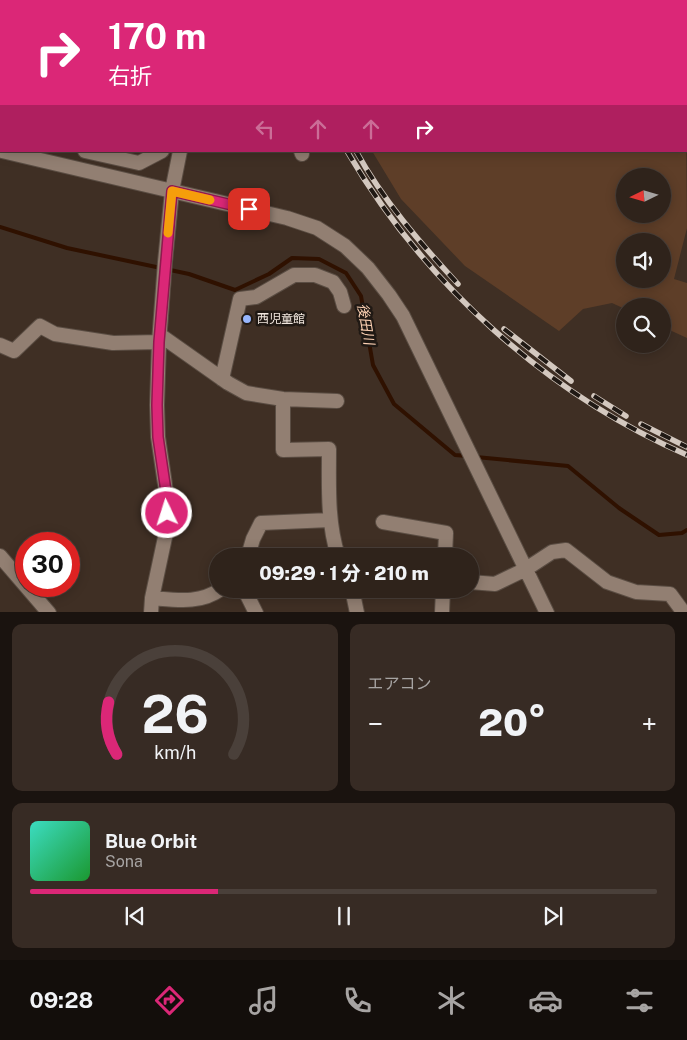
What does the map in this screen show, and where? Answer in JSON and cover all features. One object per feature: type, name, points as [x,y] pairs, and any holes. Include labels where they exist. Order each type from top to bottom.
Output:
[{"type":"street","points":[[5,152],[287,218],[317,228],[345,246],[368,268],[403,316],[547,612]]},
{"type":"street","points":[[90,152],[139,163],[160,152]]},
{"type":"street","points":[[151,612],[152,598],[167,528],[167,498],[158,429],[157,405],[160,338],[172,191],[180,152]]},
{"type":"street","points":[[222,379],[240,299],[256,296],[294,275],[315,275],[333,282],[340,292],[344,306]]},
{"type":"street","points":[[0,345],[14,351],[40,326],[55,334],[113,343],[160,338],[246,394],[283,399],[337,401]]},
{"type":"street","points":[[283,399],[283,450],[330,449],[330,520],[336,548]]},
{"type":"street","points":[[250,548],[261,523],[330,520]]},
{"type":"street","points":[[382,522],[446,533],[445,548]]},
{"type":"street","points":[[479,583],[495,584],[526,569],[552,552],[566,550],[607,582],[636,592],[670,594],[681,609]]},
{"type":"street","points":[[0,556],[49,612]]},
{"type":"street","points":[[152,598],[187,607],[209,597]]},
{"type":"street","points":[[249,598],[256,612]]},
{"type":"street","points":[[354,598],[357,612]]},
{"type":"street","points":[[442,612],[443,598]]},
{"type":"shaded area","points":[[373,152],[686,152],[687,228],[674,279],[687,283],[687,338],[671,331],[671,298],[616,298],[616,305],[612,303],[583,309],[559,331],[465,266],[401,199]]},
{"type":"waterway","name":"後田川","points":[[0,227],[67,248],[189,274],[235,290],[269,274],[292,258],[319,259],[346,273],[361,296],[373,365],[394,404],[455,455],[467,456]]},
{"type":"waterway","name":"後田川","points":[[476,457],[568,466],[619,508],[659,535],[682,533],[687,530]]},
{"type":"railway","points":[[348,152],[378,199],[413,246],[493,330],[538,367],[586,400],[635,430],[687,455]]},
{"type":"railway","points":[[357,152],[390,204],[458,284]]},
{"type":"railway","points":[[504,329],[571,381]]},
{"type":"railway","points":[[594,396],[626,416]]},
{"type":"railway","points":[[641,424],[687,447]]},
{"type":"slow traffic","points":[[168,233],[172,191],[210,200]]},
{"type":"place","name":"西児童館","points":[[247,319]]},
{"type":"route","points":[[167,513],[167,498],[158,437],[157,405],[159,342],[172,191],[249,209]]}]
